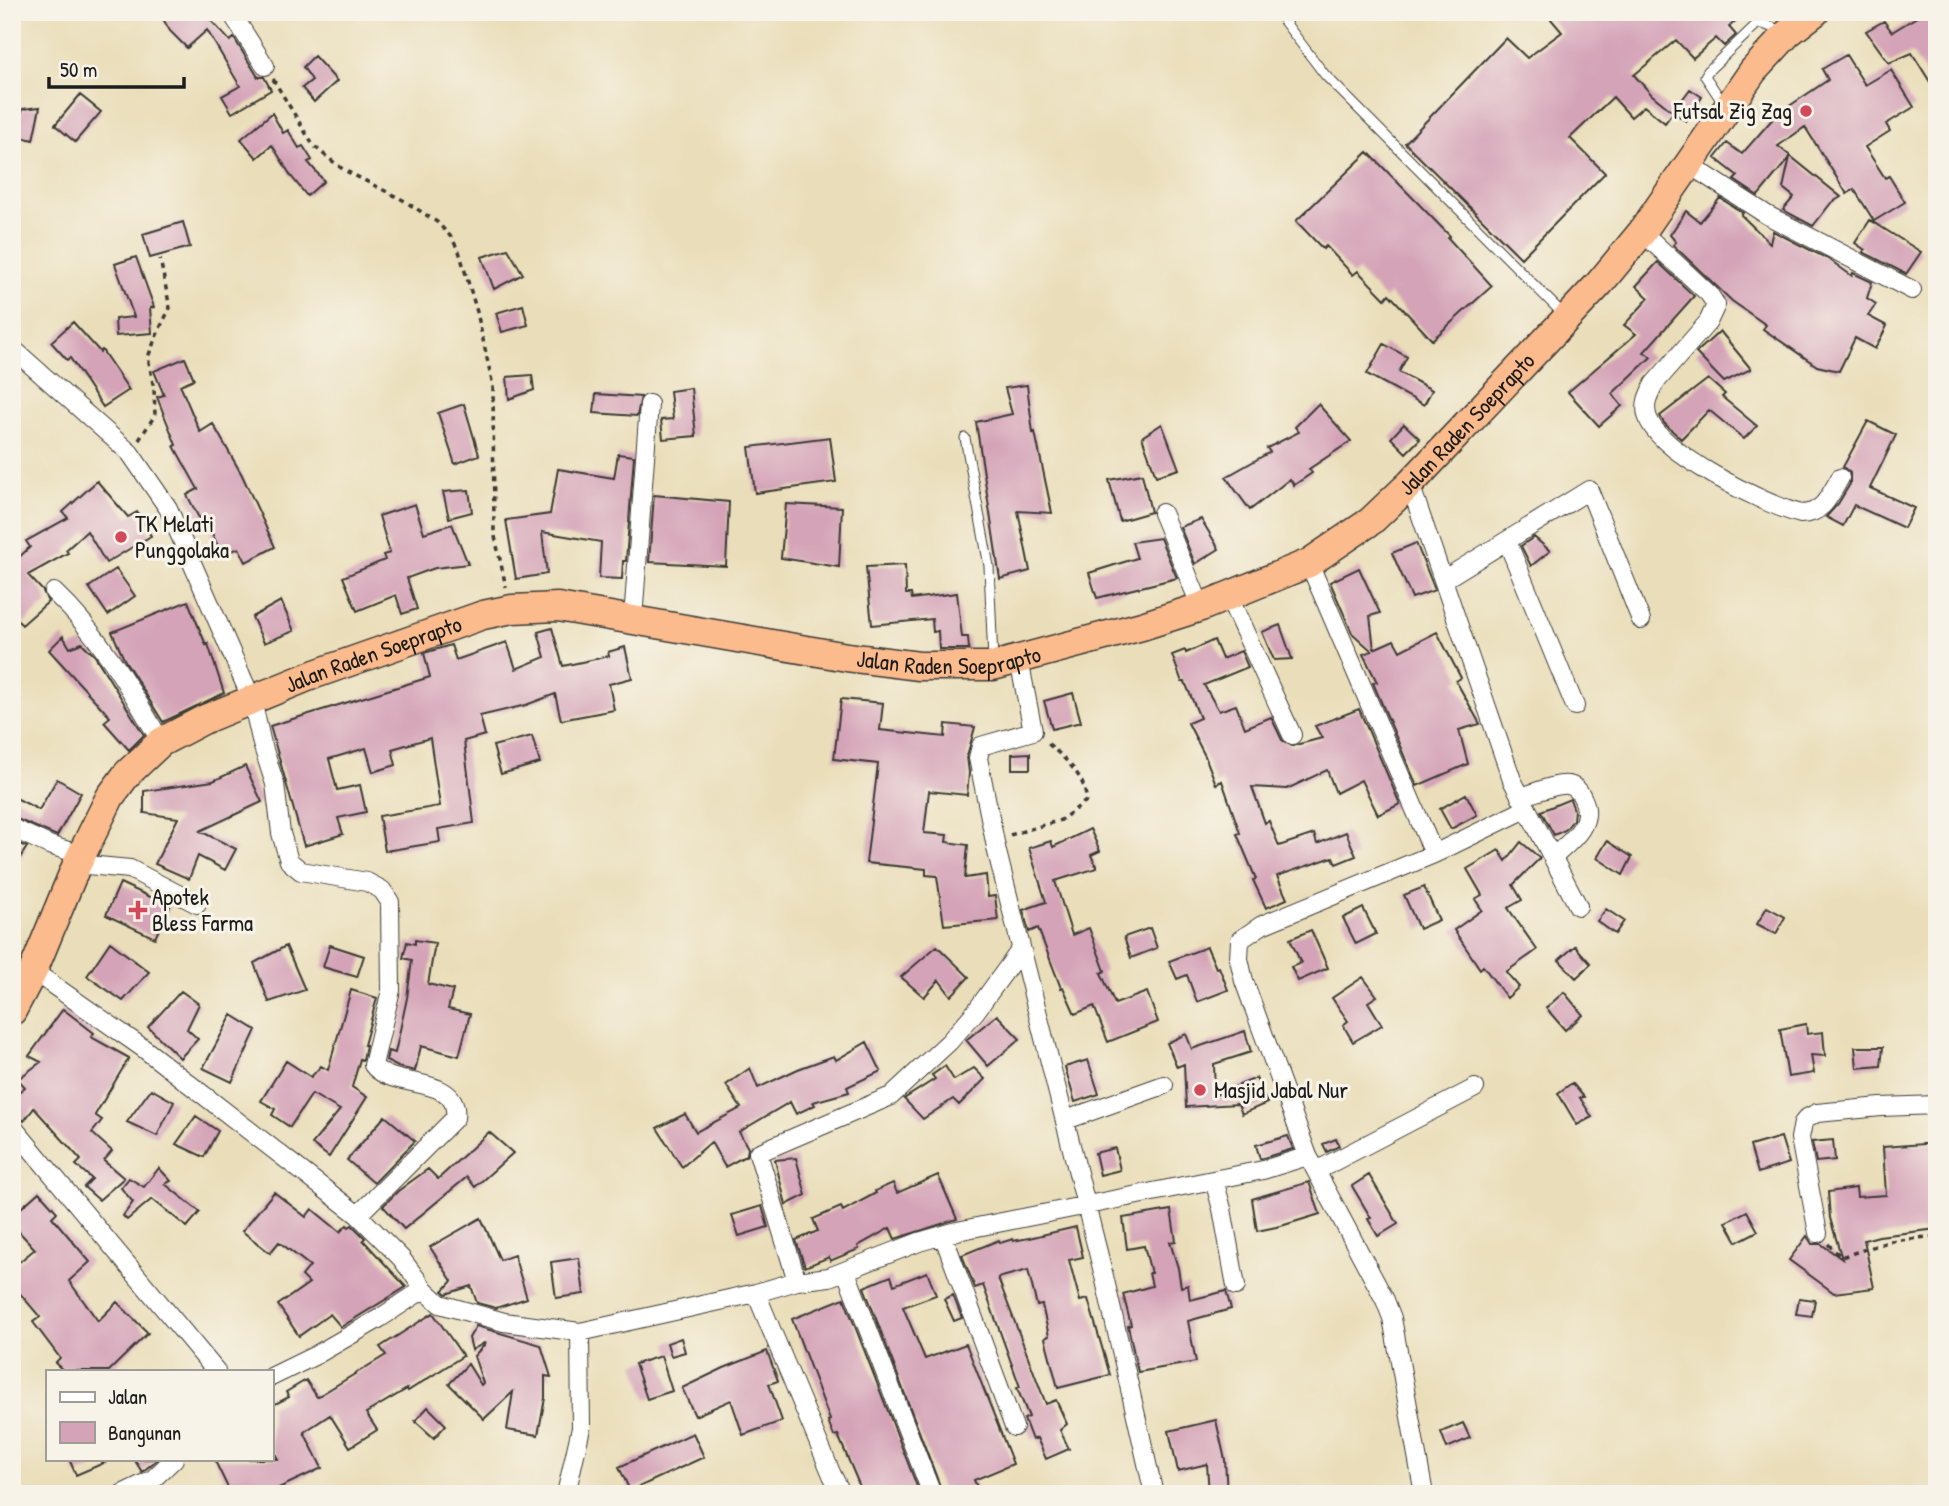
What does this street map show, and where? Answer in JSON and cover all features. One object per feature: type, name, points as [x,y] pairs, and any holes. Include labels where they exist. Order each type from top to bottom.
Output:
[{"type":"highway","name":"Jalan Raden Soeprapto","points":[[12,1011],[33,971],[80,859],[110,797],[127,774],[161,743],[205,719],[385,649],[484,615],[512,609],[558,607],[847,657],[919,666],[1006,663],[1201,607],[1309,563],[1371,521],[1410,484],[1599,284],[1642,232],[1753,71],[1788,33],[1815,12]]},
{"type":"street","points":[[231,12],[265,66]]},
{"type":"street","points":[[1690,165],[1767,215],[1912,290]]},
{"type":"street","points":[[1642,232],[1709,294],[1716,305],[1708,322],[1654,384],[1648,395],[1648,419],[1660,435],[1672,448],[1706,472],[1801,514],[1823,506],[1840,478]]},
{"type":"street","points":[[12,348],[131,453],[168,508],[252,700],[275,784],[281,833],[289,861],[301,871],[367,882],[382,890],[390,902],[391,990],[373,1065],[379,1073],[391,1078],[443,1090],[456,1109],[455,1118],[358,1215]]},
{"type":"street","points":[[633,619],[649,404]]},
{"type":"street","points":[[1410,484],[1511,780],[1578,906]]},
{"type":"street","points":[[1443,580],[1589,490],[1641,620]]},
{"type":"street","points":[[1162,513],[1201,607]]},
{"type":"street","points":[[1507,541],[1575,706]]},
{"type":"street","points":[[1309,563],[1434,854]]},
{"type":"street","points":[[54,592],[71,608],[111,659],[161,743]]},
{"type":"street","points":[[1228,595],[1292,735]]},
{"type":"street","points":[[1006,663],[1032,731],[981,746],[978,752],[995,840],[1104,1276],[1154,1494]]},
{"type":"street","points":[[1424,1494],[1392,1318],[1312,1164],[1244,981],[1239,959],[1240,940],[1280,917],[1359,887],[1434,854],[1523,803],[1563,785],[1572,785],[1583,799],[1587,812],[1585,822],[1553,857]]},
{"type":"street","points":[[12,828],[80,859],[130,869],[197,904]]},
{"type":"street","points":[[797,1281],[758,1153],[891,1096],[931,1060],[976,1011],[1021,949]]},
{"type":"street","points":[[33,971],[143,1048],[358,1215],[401,1258],[424,1289],[440,1304],[493,1319],[580,1332],[846,1272],[943,1235],[1264,1170],[1312,1164],[1475,1088]]},
{"type":"street","points":[[1066,1120],[1164,1085]]},
{"type":"street","points":[[1818,1233],[1800,1138],[1803,1122],[1817,1113],[1937,1105]]},
{"type":"street","points":[[12,1126],[215,1370]]},
{"type":"street","points":[[1214,1180],[1236,1286]]},
{"type":"street","points":[[943,1235],[1014,1427]]},
{"type":"street","points":[[846,1272],[932,1494]]},
{"type":"street","points":[[273,1376],[327,1349],[424,1289]]},
{"type":"street","points":[[756,1293],[842,1494]]},
{"type":"street","points":[[566,1494],[581,1428],[583,1404],[580,1332]]},
{"type":"street","points":[[122,1494],[153,1479],[173,1460]]},
{"type":"lane","points":[[1277,12],[1325,75],[1567,318]]},
{"type":"lane","points":[[965,438],[1006,663]]},
{"type":"path","points":[[265,66],[313,145],[344,170],[403,200],[437,222],[459,251],[477,312],[493,386],[495,548],[512,609]]},
{"type":"path","points":[[131,453],[155,415],[154,389],[148,357],[170,308],[160,259]]},
{"type":"path","points":[[995,840],[1061,820],[1086,801],[1082,781],[1058,751]]},
{"type":"path","points":[[1818,1233],[1840,1257],[1891,1241],[1937,1236]]},
{"type":"building","points":[[159,12],[203,12],[230,41],[234,38],[258,77],[264,77],[271,90],[232,113],[222,96],[240,86],[207,30],[187,48],[170,31]]},
{"type":"building","points":[[1545,12],[1745,12],[1729,27],[1736,35],[1724,46],[1716,38],[1693,58],[1676,40],[1634,75],[1652,95],[1673,112],[1665,123],[1644,106],[1631,117],[1613,97],[1570,138],[1605,173],[1521,258],[1405,143],[1506,38],[1527,58],[1562,32]]},
{"type":"building","points":[[1925,12],[1937,12],[1937,93],[1912,53],[1889,63],[1866,31],[1884,21],[1892,32]]},
{"type":"building","points":[[1846,55],[1865,85],[1891,70],[1914,107],[1886,124],[1890,131],[1865,147],[1885,178],[1889,176],[1905,202],[1874,221],[1854,189],[1847,194],[1805,127],[1778,146],[1841,197],[1831,203],[1813,226],[1783,210],[1794,197],[1783,188],[1790,157],[1758,196],[1734,180],[1738,176],[1715,158],[1727,143],[1742,154],[1776,115],[1828,80],[1822,69]]},
{"type":"building","points":[[314,56],[337,81],[314,102],[302,88],[312,80],[303,67]]},
{"type":"building","points":[[1690,89],[1702,97],[1686,121],[1673,112]]},
{"type":"building","points":[[80,95],[101,112],[75,142],[55,125]]},
{"type":"building","points":[[40,107],[33,140],[13,135],[23,109]]},
{"type":"building","points":[[272,113],[283,133],[288,130],[299,148],[303,146],[312,160],[308,162],[324,181],[307,196],[272,145],[257,158],[241,139]]},
{"type":"building","points":[[1368,152],[1450,236],[1448,238],[1492,286],[1432,340],[1389,294],[1385,299],[1358,271],[1353,275],[1326,246],[1323,249],[1296,221]]},
{"type":"building","points":[[1720,198],[1743,213],[1741,215],[1770,243],[1773,231],[1830,260],[1852,276],[1853,273],[1872,282],[1867,298],[1876,304],[1868,316],[1887,326],[1875,349],[1855,338],[1839,371],[1817,366],[1763,329],[1766,325],[1732,301],[1673,245],[1676,242],[1670,235],[1686,211],[1700,222]]},
{"type":"building","points":[[1870,220],[1921,252],[1906,274],[1863,252],[1865,250],[1855,243]]},
{"type":"building","points":[[183,222],[190,247],[150,258],[143,234]]},
{"type":"building","points":[[508,249],[523,274],[494,289],[482,257]]},
{"type":"building","points":[[136,257],[154,307],[150,308],[152,333],[116,336],[115,319],[134,317],[115,264]]},
{"type":"building","points":[[1658,262],[1694,296],[1644,352],[1651,357],[1612,394],[1622,406],[1599,426],[1568,392],[1636,334],[1624,325],[1649,298],[1636,286]]},
{"type":"building","points":[[523,305],[528,325],[502,332],[496,313]]},
{"type":"building","points":[[73,322],[100,352],[102,350],[129,390],[103,407],[70,358],[67,360],[51,342]]},
{"type":"building","points":[[1720,331],[1751,369],[1724,382],[1696,353]]},
{"type":"building","points":[[1384,344],[1407,357],[1399,372],[1432,390],[1424,405],[1367,374]]},
{"type":"building","points":[[185,358],[194,379],[180,385],[200,432],[213,424],[242,475],[275,547],[246,562],[239,548],[222,555],[204,516],[199,518],[187,495],[198,489],[174,446],[176,445],[157,397],[164,395],[154,371]]},
{"type":"building","points":[[532,375],[534,390],[509,399],[507,377]]},
{"type":"building","points":[[1708,379],[1725,394],[1722,397],[1757,426],[1744,439],[1709,410],[1681,439],[1664,423],[1660,416]]},
{"type":"building","points":[[1027,385],[1033,433],[1035,432],[1052,513],[1018,511],[1030,571],[1000,579],[976,422],[1012,414],[1005,388]]},
{"type":"building","points":[[691,388],[696,436],[663,439],[661,420],[673,419],[670,391]]},
{"type":"building","points":[[596,394],[641,397],[637,416],[594,413]]},
{"type":"building","points":[[464,404],[479,455],[455,464],[438,413]]},
{"type":"building","points":[[1318,404],[1351,441],[1309,469],[1312,473],[1294,485],[1290,479],[1250,510],[1226,477],[1270,452],[1267,448],[1299,432],[1295,427]]},
{"type":"building","points":[[1868,421],[1896,435],[1870,488],[1914,508],[1904,528],[1854,505],[1843,526],[1826,517],[1850,484],[1850,473],[1843,467]]},
{"type":"building","points":[[1162,424],[1179,469],[1156,476],[1142,437]]},
{"type":"building","points":[[1404,424],[1420,439],[1406,453],[1391,438]]},
{"type":"building","points":[[830,437],[836,482],[755,493],[749,447]]},
{"type":"building","points":[[618,454],[634,456],[626,561],[623,561],[622,579],[599,578],[601,542],[542,532],[547,574],[516,579],[506,520],[550,514],[558,469],[614,478]]},
{"type":"building","points":[[1142,474],[1151,512],[1120,521],[1109,480]]},
{"type":"building","points":[[97,481],[128,517],[137,512],[151,536],[106,563],[87,531],[66,550],[68,553],[28,575],[43,591],[48,602],[22,625],[12,615],[12,559],[15,561],[30,547],[26,541],[68,518],[63,512]]},
{"type":"building","points":[[469,490],[472,512],[449,518],[443,492]]},
{"type":"building","points":[[654,495],[729,502],[726,566],[649,562]]},
{"type":"building","points":[[415,504],[424,533],[452,524],[468,564],[435,568],[407,578],[417,609],[402,614],[396,595],[357,611],[343,577],[385,560],[383,555],[390,553],[379,516]]},
{"type":"building","points":[[786,504],[842,507],[839,567],[781,558]]},
{"type":"building","points":[[1201,519],[1219,549],[1195,564],[1180,527]]},
{"type":"building","points":[[1534,537],[1550,551],[1531,566],[1521,546]]},
{"type":"building","points":[[1160,538],[1177,578],[1097,598],[1089,573],[1137,558],[1132,542]]},
{"type":"building","points":[[1416,543],[1435,590],[1412,598],[1392,553]]},
{"type":"building","points":[[905,565],[906,594],[911,594],[912,599],[957,593],[962,637],[968,637],[969,649],[939,649],[938,631],[933,632],[932,619],[872,625],[866,567]]},
{"type":"building","points":[[1359,568],[1380,613],[1370,616],[1374,649],[1394,640],[1400,651],[1437,632],[1461,678],[1456,681],[1480,724],[1459,730],[1468,764],[1417,786],[1373,683],[1377,682],[1363,654],[1372,651],[1352,633],[1330,582]]},
{"type":"building","points":[[116,569],[135,596],[108,615],[89,587]]},
{"type":"building","points":[[188,601],[206,645],[208,644],[224,693],[163,722],[124,659],[112,632]]},
{"type":"building","points":[[281,601],[294,631],[264,643],[252,617]]},
{"type":"building","points":[[1280,625],[1292,659],[1274,660],[1262,632]]},
{"type":"building","points":[[552,628],[563,666],[609,656],[608,652],[625,647],[632,678],[609,684],[614,710],[561,720],[555,694],[526,705],[480,716],[485,735],[464,741],[474,823],[438,829],[440,842],[385,851],[379,816],[440,806],[430,738],[392,749],[396,765],[373,772],[366,748],[329,759],[337,790],[360,785],[366,812],[338,818],[343,834],[304,846],[270,726],[430,677],[424,653],[451,645],[456,660],[507,642],[516,669],[545,657],[538,632]]},
{"type":"building","points":[[63,636],[70,648],[82,643],[95,656],[144,735],[129,750],[104,722],[110,717],[49,650]]},
{"type":"building","points":[[1214,640],[1222,659],[1241,651],[1248,667],[1204,685],[1219,711],[1236,705],[1245,728],[1271,717],[1282,740],[1292,746],[1322,738],[1315,726],[1359,709],[1400,804],[1378,815],[1361,780],[1336,793],[1327,770],[1287,789],[1252,787],[1265,823],[1269,821],[1279,846],[1314,834],[1317,844],[1346,832],[1356,856],[1336,864],[1333,857],[1277,876],[1287,899],[1266,908],[1237,834],[1240,833],[1222,781],[1216,784],[1188,723],[1200,718],[1172,655],[1185,650],[1186,653]]},
{"type":"building","points":[[1073,693],[1081,722],[1052,729],[1044,701]]},
{"type":"building","points":[[841,699],[883,703],[880,730],[945,737],[946,724],[975,727],[967,756],[967,795],[929,791],[924,833],[947,835],[946,842],[968,845],[965,878],[986,875],[988,897],[995,896],[998,920],[944,925],[937,876],[926,875],[926,869],[866,863],[878,764],[834,759]]},
{"type":"building","points":[[532,736],[540,763],[501,774],[493,746]]},
{"type":"building","points":[[1030,753],[1030,769],[1012,769],[1012,754]]},
{"type":"building","points":[[245,766],[262,802],[200,831],[236,849],[225,870],[198,856],[189,879],[155,864],[178,818],[144,813],[144,791],[213,781]]},
{"type":"building","points":[[57,779],[81,793],[57,836],[12,817],[12,796],[39,810]]},
{"type":"building","points":[[1466,794],[1477,815],[1451,829],[1440,809]]},
{"type":"building","points":[[1570,799],[1574,810],[1573,820],[1565,830],[1554,835],[1541,811]]},
{"type":"building","points":[[1090,829],[1100,851],[1091,855],[1097,868],[1055,881],[1072,935],[1089,928],[1105,971],[1101,973],[1115,1004],[1147,992],[1158,1022],[1108,1042],[1094,1006],[1075,1014],[1063,987],[1061,988],[1038,928],[1029,932],[1023,910],[1046,902],[1029,848],[1051,841],[1053,847]]},
{"type":"building","points":[[12,841],[27,847],[12,870]]},
{"type":"building","points":[[1607,841],[1632,857],[1623,875],[1597,858]]},
{"type":"building","points":[[1521,842],[1540,858],[1513,885],[1522,900],[1508,908],[1537,950],[1506,972],[1519,987],[1507,998],[1483,966],[1480,969],[1454,930],[1482,910],[1475,899],[1482,895],[1467,869],[1499,850],[1506,861]]},
{"type":"building","name":"Apotek Bless Farma","points":[[120,883],[170,906],[155,938],[106,915]]},
{"type":"building","points":[[1424,887],[1439,920],[1419,929],[1404,895]]},
{"type":"building","points":[[1767,907],[1785,917],[1776,934],[1757,924]]},
{"type":"building","points":[[1363,908],[1376,934],[1356,944],[1343,918]]},
{"type":"building","points":[[1606,909],[1624,921],[1615,934],[1597,921]]},
{"type":"building","points":[[1150,928],[1157,948],[1131,958],[1124,937]]},
{"type":"building","points":[[1311,930],[1328,968],[1298,981],[1291,967],[1301,963],[1290,939]]},
{"type":"building","points":[[415,940],[435,943],[428,984],[453,990],[448,1009],[470,1014],[459,1056],[421,1046],[415,1071],[386,1061],[388,1051],[395,1053],[407,998],[412,960],[403,958],[407,942],[415,944]]},
{"type":"building","points":[[110,942],[149,972],[123,1001],[87,976]]},
{"type":"building","points":[[330,945],[364,956],[357,977],[323,967]]},
{"type":"building","points":[[286,946],[305,990],[269,1002],[254,963]]},
{"type":"building","points":[[937,946],[969,977],[951,996],[939,980],[924,997],[901,977]]},
{"type":"building","points":[[1575,946],[1591,964],[1576,978],[1559,960]]},
{"type":"building","points":[[1207,947],[1228,990],[1197,1002],[1187,975],[1177,979],[1169,961]]},
{"type":"building","points":[[1363,977],[1377,996],[1368,1002],[1382,1025],[1353,1042],[1343,1025],[1348,1021],[1332,998]]},
{"type":"building","points":[[351,990],[377,998],[364,1045],[363,1060],[360,1059],[352,1087],[367,1097],[329,1157],[312,1144],[340,1110],[312,1094],[290,1127],[272,1115],[275,1109],[261,1101],[286,1061],[311,1077],[321,1066],[328,1070]]},
{"type":"building","points":[[181,991],[199,1004],[187,1029],[198,1039],[180,1058],[148,1027]]},
{"type":"building","points":[[1564,992],[1583,1015],[1565,1030],[1546,1008]]},
{"type":"building","points":[[63,1009],[94,1033],[91,1037],[129,1058],[95,1115],[102,1120],[92,1133],[112,1151],[104,1161],[124,1178],[99,1200],[84,1187],[92,1179],[76,1165],[81,1160],[34,1108],[24,1121],[12,1109],[12,1097],[25,1087],[18,1079],[41,1062],[29,1056]]},
{"type":"building","points":[[232,1015],[256,1030],[232,1082],[203,1068]]},
{"type":"building","points":[[997,1015],[1020,1039],[988,1066],[966,1040]]},
{"type":"building","points":[[1806,1024],[1807,1034],[1823,1032],[1825,1056],[1811,1055],[1814,1073],[1788,1077],[1780,1029]]},
{"type":"building","points":[[1245,1031],[1251,1052],[1214,1064],[1215,1095],[1256,1078],[1267,1103],[1242,1114],[1238,1104],[1186,1107],[1184,1064],[1177,1067],[1167,1043],[1186,1034],[1192,1049]]},
{"type":"building","points":[[867,1042],[881,1071],[847,1087],[849,1092],[813,1102],[815,1105],[796,1114],[790,1102],[739,1132],[748,1148],[747,1155],[725,1167],[711,1142],[682,1167],[657,1128],[685,1114],[696,1132],[741,1108],[726,1085],[750,1068],[758,1088],[834,1056],[836,1060]]},
{"type":"building","points":[[1855,1047],[1883,1047],[1881,1066],[1857,1068]]},
{"type":"building","points":[[1088,1060],[1099,1094],[1075,1102],[1065,1067]]},
{"type":"building","points":[[945,1066],[954,1080],[974,1068],[985,1079],[959,1105],[953,1099],[923,1119],[904,1099],[935,1079],[932,1075]]},
{"type":"building","points":[[1572,1083],[1584,1097],[1580,1098],[1592,1117],[1577,1125],[1558,1093]]},
{"type":"building","points":[[151,1089],[174,1102],[157,1136],[127,1122]]},
{"type":"building","points":[[196,1116],[218,1131],[204,1157],[176,1144]]},
{"type":"building","points":[[385,1116],[415,1141],[374,1183],[347,1160]]},
{"type":"building","points":[[489,1132],[513,1153],[475,1187],[467,1177],[404,1229],[383,1206],[428,1169],[438,1179]]},
{"type":"building","points":[[1288,1136],[1293,1149],[1260,1159],[1256,1145]]},
{"type":"building","points":[[1781,1137],[1789,1163],[1758,1173],[1750,1146]]},
{"type":"building","points":[[1336,1139],[1339,1146],[1327,1152],[1323,1144]]},
{"type":"building","points":[[1833,1140],[1835,1160],[1816,1162],[1812,1142]]},
{"type":"building","points":[[1937,1143],[1937,1229],[1864,1240],[1874,1288],[1834,1293],[1789,1260],[1807,1236],[1812,1244],[1821,1244],[1842,1259],[1830,1218],[1828,1192],[1856,1188],[1857,1197],[1886,1195],[1883,1147]]},
{"type":"building","points":[[1115,1148],[1120,1170],[1100,1175],[1095,1153]]},
{"type":"building","points":[[796,1158],[806,1195],[786,1205],[775,1160]]},
{"type":"building","points":[[159,1168],[171,1181],[165,1184],[200,1212],[187,1227],[152,1199],[127,1220],[123,1216],[133,1202],[121,1188],[129,1178],[144,1187]]},
{"type":"building","points":[[938,1175],[957,1219],[895,1239],[890,1228],[858,1246],[859,1249],[830,1261],[829,1257],[805,1267],[796,1240],[818,1231],[813,1219],[841,1207],[843,1211],[893,1183],[897,1193]]},
{"type":"building","points":[[1369,1175],[1398,1224],[1378,1236],[1352,1186]]},
{"type":"building","points":[[1309,1182],[1320,1214],[1257,1231],[1252,1199]]},
{"type":"building","points":[[39,1192],[57,1212],[52,1217],[90,1262],[69,1281],[98,1321],[117,1302],[148,1333],[110,1370],[63,1370],[55,1363],[60,1358],[33,1322],[40,1317],[12,1284],[12,1268],[35,1249],[12,1224],[12,1216]]},
{"type":"building","points":[[274,1192],[306,1217],[312,1209],[340,1232],[347,1225],[352,1225],[406,1287],[341,1327],[330,1314],[299,1336],[278,1305],[309,1283],[302,1276],[310,1266],[279,1242],[270,1253],[242,1231]]},
{"type":"building","points":[[762,1206],[768,1227],[739,1236],[732,1215]]},
{"type":"building","points":[[1171,1210],[1176,1241],[1170,1242],[1181,1287],[1188,1285],[1190,1300],[1226,1291],[1231,1309],[1188,1321],[1196,1362],[1138,1372],[1123,1294],[1152,1286],[1151,1273],[1144,1246],[1127,1249],[1123,1218]]},
{"type":"building","points":[[1747,1211],[1758,1231],[1737,1242],[1726,1222]]},
{"type":"building","points":[[481,1218],[500,1260],[514,1255],[527,1298],[496,1308],[477,1303],[471,1286],[446,1294],[443,1291],[452,1281],[430,1247]]},
{"type":"building","points":[[1076,1227],[1083,1257],[1069,1260],[1080,1301],[1088,1299],[1110,1375],[1058,1388],[1045,1338],[1049,1336],[1042,1305],[1037,1306],[1028,1270],[998,1278],[1046,1404],[1056,1400],[1067,1424],[1060,1430],[1069,1449],[1046,1459],[1037,1438],[1032,1440],[1024,1419],[1029,1417],[1017,1388],[1020,1387],[983,1285],[975,1288],[962,1255],[999,1240],[1000,1243],[1013,1241]]},
{"type":"building","points":[[579,1258],[584,1294],[556,1298],[551,1262]]},
{"type":"building","points":[[927,1272],[936,1295],[903,1307],[925,1359],[966,1344],[1013,1464],[974,1480],[980,1494],[943,1494],[864,1287],[891,1276],[894,1285]]},
{"type":"building","points":[[953,1295],[962,1318],[954,1321],[944,1299]]},
{"type":"building","points":[[844,1298],[920,1494],[863,1494],[838,1435],[834,1436],[828,1421],[830,1420],[792,1319]]},
{"type":"building","points":[[1799,1298],[1815,1300],[1812,1316],[1796,1314]]},
{"type":"building","points":[[433,1313],[463,1356],[408,1391],[407,1389],[366,1413],[377,1430],[350,1447],[330,1415],[304,1432],[322,1468],[266,1494],[231,1494],[214,1460],[278,1459],[273,1450],[273,1405],[289,1397],[286,1392],[306,1380],[317,1397],[386,1355],[380,1347]]},
{"type":"building","points":[[476,1326],[541,1345],[551,1377],[545,1376],[545,1398],[538,1435],[507,1430],[513,1392],[484,1419],[449,1384],[468,1364],[481,1385],[483,1383],[474,1356],[485,1344],[472,1350],[469,1338]]},
{"type":"building","points":[[681,1338],[685,1352],[671,1356],[667,1343]]},
{"type":"building","points":[[767,1351],[778,1381],[769,1384],[782,1421],[743,1435],[731,1400],[695,1416],[682,1388]]},
{"type":"building","points":[[661,1356],[672,1391],[647,1399],[635,1364]]},
{"type":"building","points":[[428,1407],[446,1425],[434,1438],[415,1421]]},
{"type":"building","points":[[1216,1420],[1225,1460],[1227,1494],[1209,1494],[1207,1464],[1178,1471],[1169,1431]]},
{"type":"building","points":[[1463,1423],[1470,1438],[1447,1448],[1441,1432]]},
{"type":"building","points":[[693,1433],[704,1457],[630,1491],[619,1467]]},
{"type":"building","points":[[69,1460],[111,1460],[76,1475]]},
{"type":"building","points":[[135,1460],[157,1460],[142,1472]]},
{"type":"place","name":"Futsal Zig Zag","points":[[1806,111]]},
{"type":"place","name":"TK Melati Punggolaka","points":[[121,537]]},
{"type":"place","name":"Apotek Bless Farma","points":[[138,910]]},
{"type":"place","name":"Masjid Jabal Nur","points":[[1200,1090]]}]
